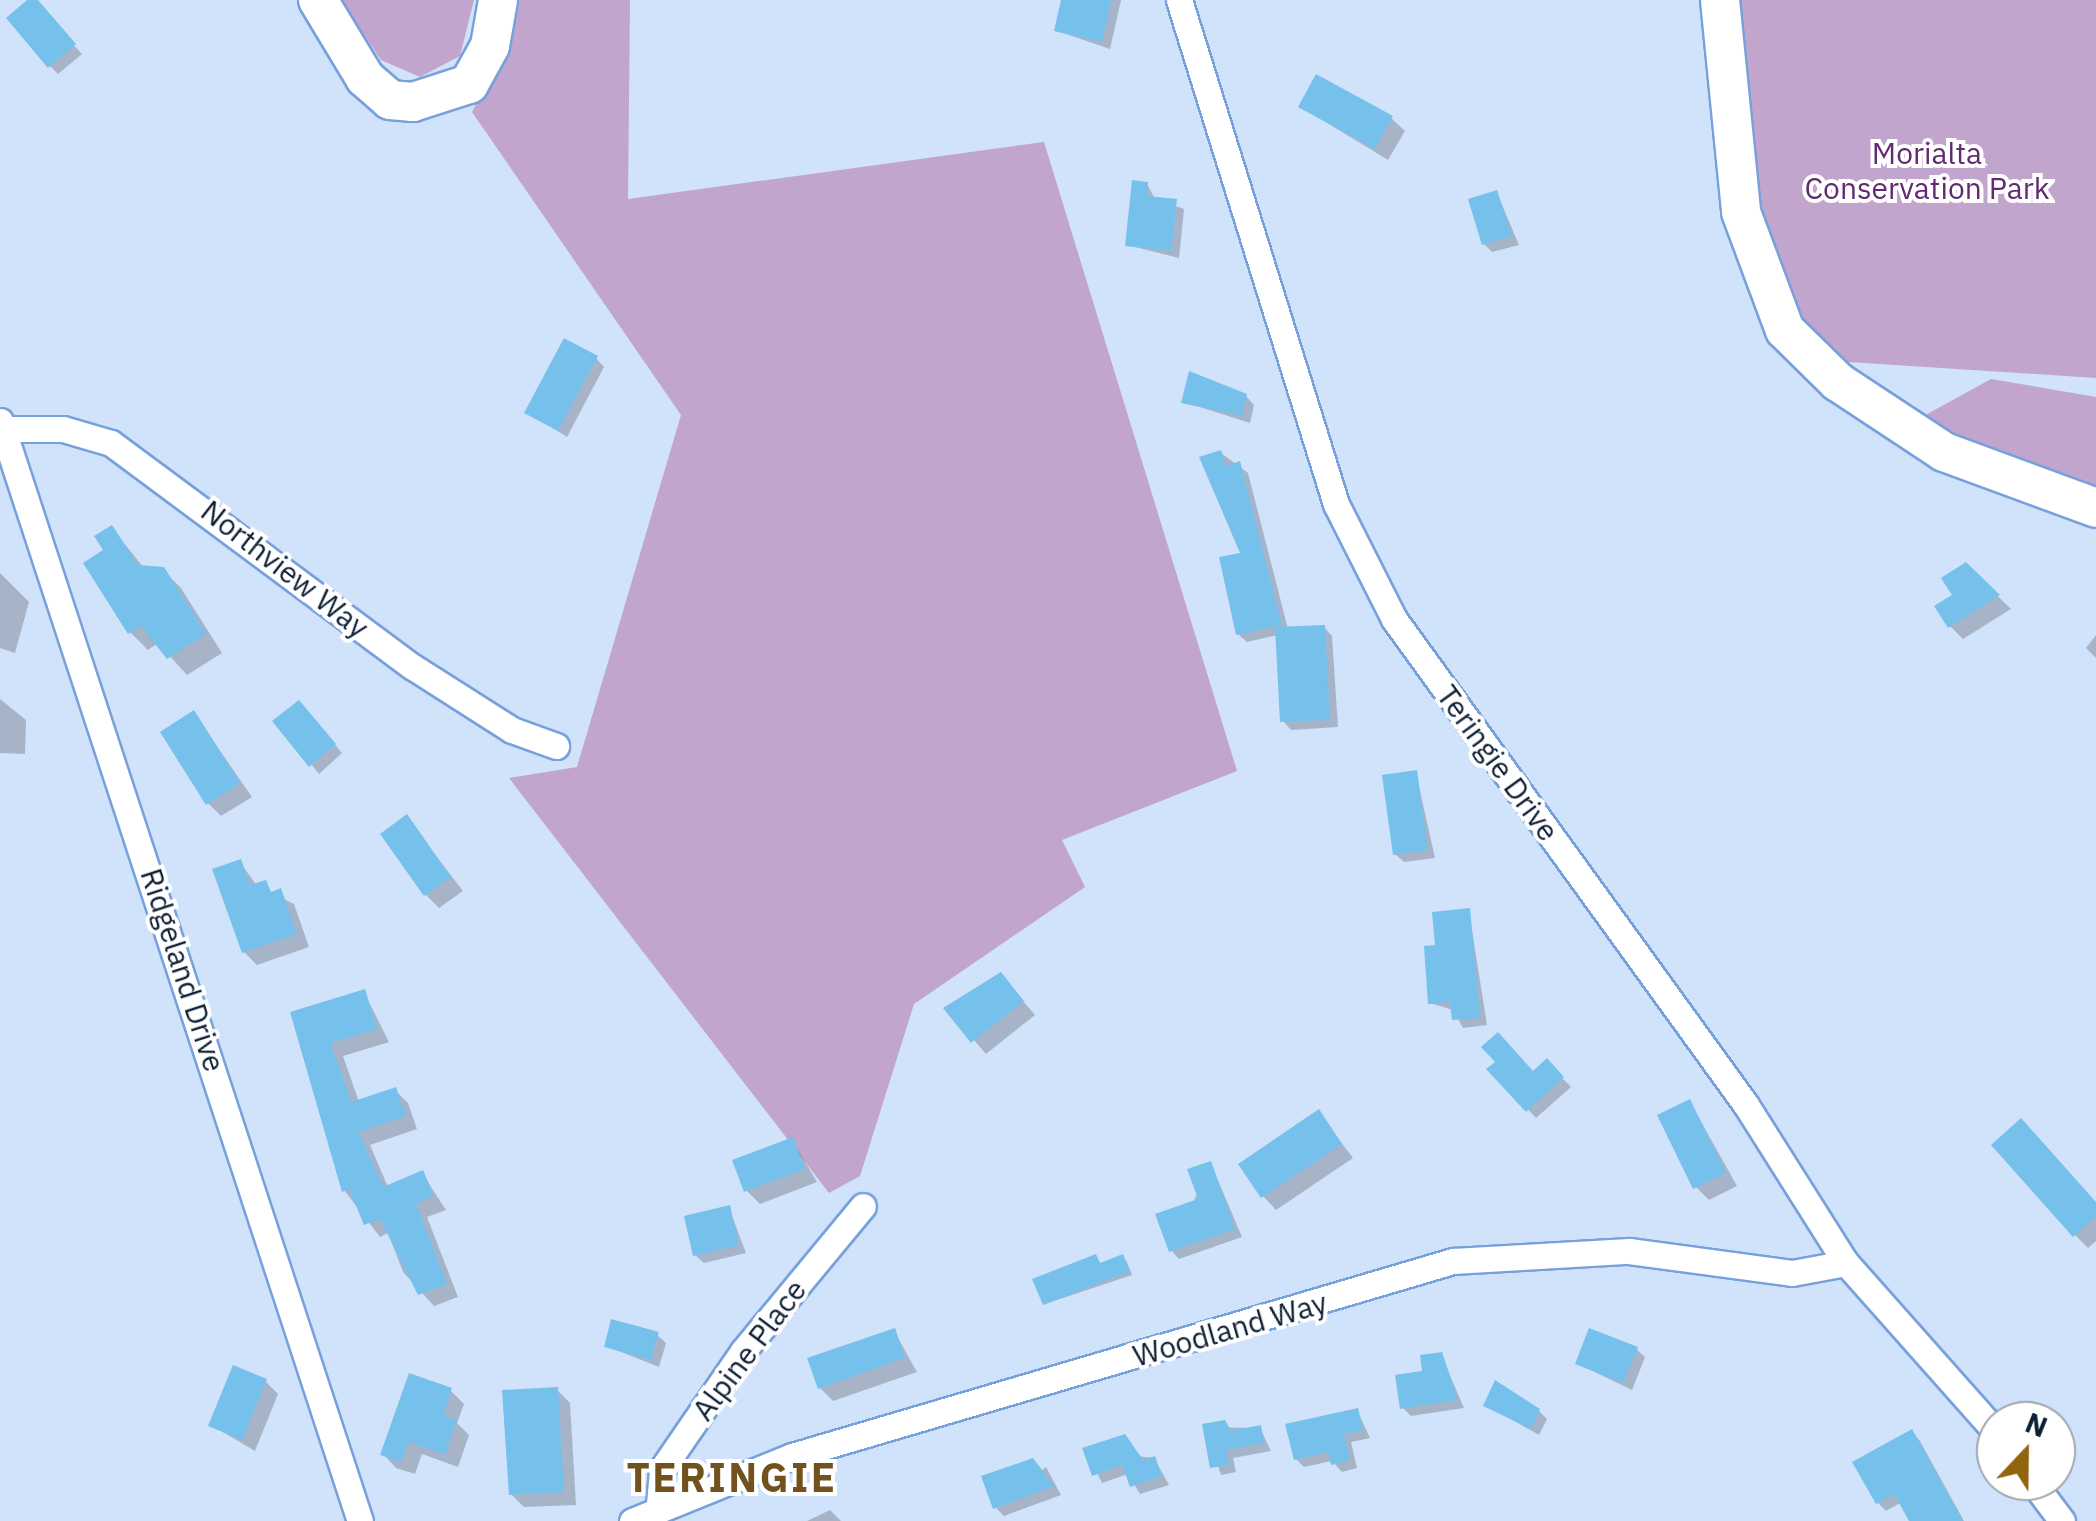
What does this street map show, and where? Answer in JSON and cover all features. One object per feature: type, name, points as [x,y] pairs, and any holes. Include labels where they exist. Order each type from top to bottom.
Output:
[{"type":"main road","points":[[318,0],[365,78],[401,101],[468,84],[490,46],[498,0]]},
{"type":"main road","points":[[1720,0],[1740,212],[1760,280],[1785,330],[1838,382],[1944,452],[2096,508]]},
{"type":"street","name":"Teringie Drive","points":[[1179,0],[1336,504],[1394,620],[1746,1105],[1846,1263],[1976,1409]]},
{"type":"street","name":"Northview Way","points":[[1,425],[63,430],[111,443],[413,667],[512,730],[556,746]]},
{"type":"street","name":"Ridgeland Drive","points":[[1,425],[360,1521]]},
{"type":"street","name":"Alpine Place","points":[[659,1504],[672,1454],[863,1206]]},
{"type":"street","name":"Woodland Way","points":[[632,1521],[659,1504],[1000,1392],[1453,1261],[1629,1251],[1792,1273],[1846,1263]]},
{"type":"green space","points":[[341,0],[474,0],[460,56],[420,77],[381,60]]},
{"type":"green space","points":[[514,0],[630,0],[628,199],[1044,142],[1237,771],[1062,840],[1085,887],[914,1004],[860,1176],[829,1193],[509,778],[577,767],[681,415],[472,112],[514,31]]},
{"type":"green space","name":"Morialta Conservation Park","points":[[1738,0],[2096,0],[2096,378],[1833,361],[1774,315]]},
{"type":"green space","points":[[1991,379],[2096,397],[2096,500],[1911,423]]},
{"type":"building","points":[[27,0],[38,0],[76,44],[48,68],[6,18]]},
{"type":"building","points":[[1061,0],[1111,0],[1102,42],[1054,31]]},
{"type":"building","points":[[1316,74],[1393,116],[1375,149],[1298,107]]},
{"type":"building","points":[[1132,180],[1148,182],[1147,196],[1177,199],[1171,251],[1125,246]]},
{"type":"building","points":[[1497,190],[1512,236],[1482,245],[1468,199]]},
{"type":"building","points":[[564,338],[598,356],[558,431],[524,413]]},
{"type":"building","points":[[1189,371],[1247,394],[1242,416],[1181,403]]},
{"type":"building","points":[[1221,450],[1226,466],[1240,461],[1282,625],[1236,635],[1219,557],[1240,553],[1199,457]]},
{"type":"building","points":[[112,525],[138,565],[164,567],[206,634],[167,659],[141,626],[128,634],[83,563],[103,550],[94,536]]},
{"type":"building","points":[[1966,562],[2000,595],[1948,628],[1934,606],[1952,595],[1941,578]]},
{"type":"building","points":[[1325,625],[1330,720],[1280,722],[1275,627]]},
{"type":"building","points":[[299,700],[336,744],[309,767],[272,721]]},
{"type":"building","points":[[194,710],[240,783],[206,805],[160,732]]},
{"type":"building","points":[[1417,770],[1428,850],[1393,855],[1382,775]]},
{"type":"building","points":[[407,814],[451,877],[424,896],[380,834]]},
{"type":"building","points":[[241,859],[250,885],[266,880],[271,892],[281,888],[297,934],[242,953],[212,869]]},
{"type":"building","points":[[1470,908],[1480,1018],[1452,1020],[1450,1002],[1428,1004],[1424,946],[1435,945],[1432,912]]},
{"type":"building","points":[[1001,972],[1024,1001],[971,1043],[943,1008]]},
{"type":"building","points":[[365,989],[377,1029],[331,1043],[351,1102],[396,1087],[406,1116],[359,1132],[383,1187],[423,1170],[434,1196],[416,1204],[447,1284],[418,1295],[380,1219],[364,1225],[349,1189],[342,1192],[290,1012]]},
{"type":"building","points":[[1498,1032],[1533,1071],[1547,1058],[1564,1077],[1526,1112],[1486,1069],[1495,1062],[1481,1047]]},
{"type":"building","points":[[1690,1099],[1726,1173],[1693,1189],[1657,1115]]},
{"type":"building","points":[[1319,1109],[1342,1144],[1261,1198],[1238,1164]]},
{"type":"building","points":[[2021,1118],[2096,1202],[2096,1216],[2073,1237],[1991,1145]]},
{"type":"building","points":[[793,1137],[805,1169],[744,1192],[732,1160]]},
{"type":"building","points":[[1211,1161],[1235,1229],[1169,1252],[1155,1214],[1198,1199],[1187,1169]]},
{"type":"building","points":[[730,1205],[739,1245],[693,1256],[684,1216]]},
{"type":"building","points":[[1096,1254],[1100,1263],[1123,1254],[1130,1271],[1043,1305],[1032,1279]]},
{"type":"building","points":[[611,1319],[659,1332],[651,1360],[604,1347]]},
{"type":"building","points":[[895,1328],[905,1358],[818,1389],[807,1358]]},
{"type":"building","points":[[1589,1328],[1638,1347],[1623,1383],[1575,1364]]},
{"type":"building","points":[[1442,1352],[1458,1400],[1400,1409],[1395,1375],[1422,1371],[1420,1355]]},
{"type":"building","points":[[233,1365],[267,1379],[242,1440],[208,1426]]},
{"type":"building","points":[[409,1373],[452,1388],[443,1415],[457,1420],[445,1455],[409,1442],[401,1462],[380,1455]]},
{"type":"building","points":[[1495,1380],[1540,1409],[1531,1429],[1483,1406]]},
{"type":"building","points":[[558,1387],[564,1492],[509,1495],[502,1390]]},
{"type":"building","points":[[1358,1408],[1363,1430],[1344,1434],[1350,1460],[1331,1465],[1328,1452],[1294,1460],[1285,1424]]},
{"type":"building","points":[[1225,1420],[1231,1431],[1261,1425],[1264,1443],[1226,1450],[1229,1465],[1210,1468],[1202,1424]]},
{"type":"building","points":[[1912,1429],[1963,1521],[1909,1521],[1894,1494],[1876,1504],[1852,1462]]},
{"type":"building","points":[[1125,1434],[1143,1460],[1155,1456],[1162,1476],[1130,1487],[1122,1465],[1092,1476],[1082,1448]]},
{"type":"building","points":[[1033,1458],[1054,1486],[993,1509],[981,1476]]},
{"type":"district","name":"TERINGIE","points":[[732,1477]]}]
